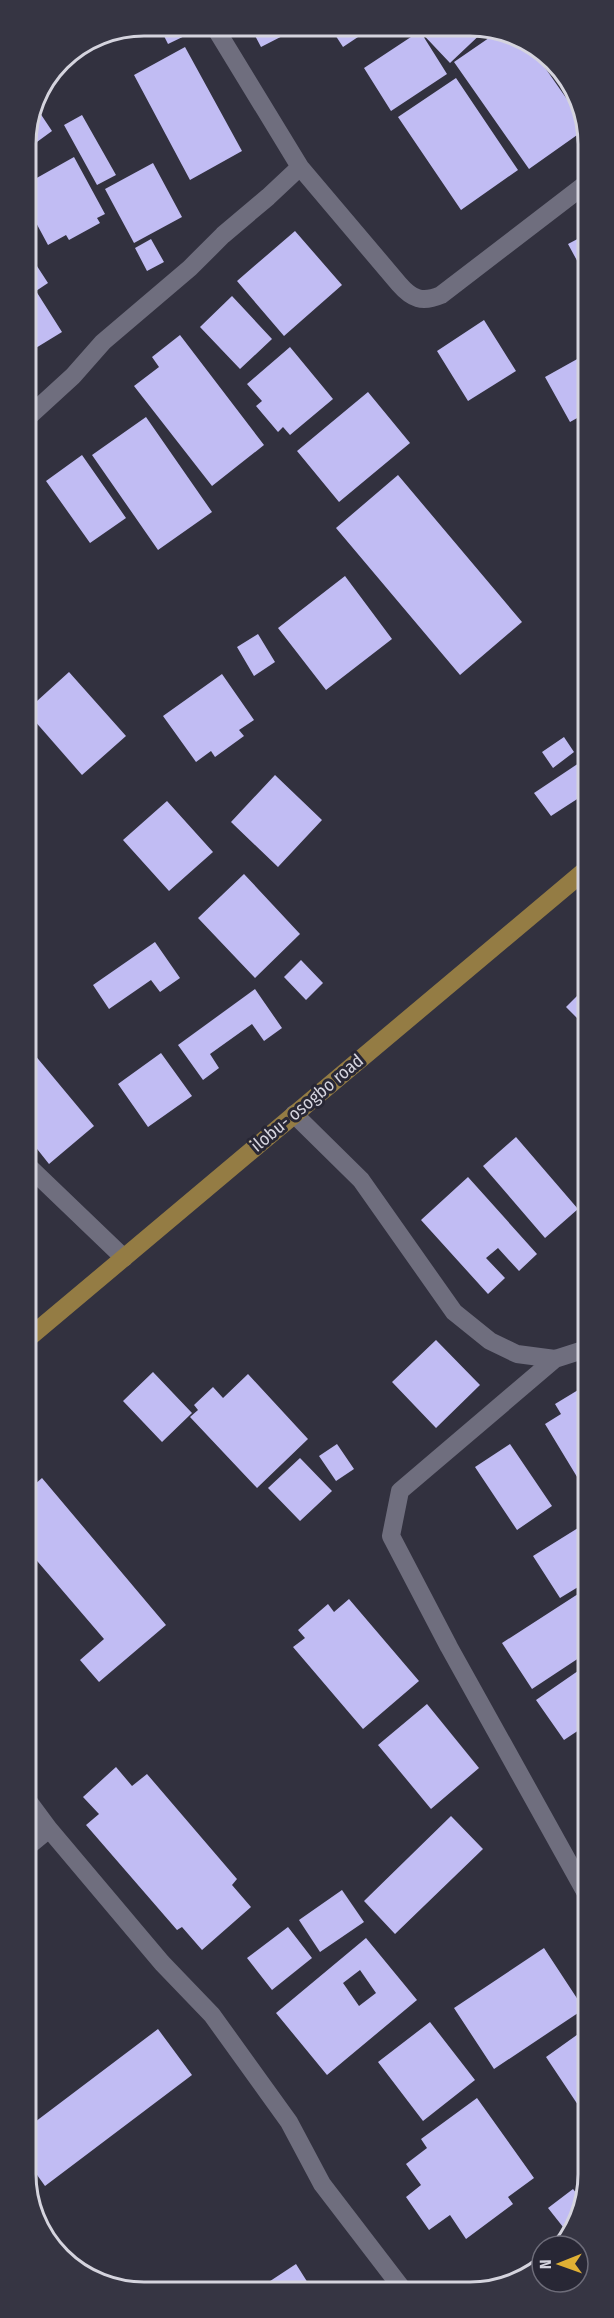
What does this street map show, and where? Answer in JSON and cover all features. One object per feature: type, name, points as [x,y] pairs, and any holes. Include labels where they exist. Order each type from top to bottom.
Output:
[{"type":"main road","name":"ilobu- osogbo road","points":[[36,1332],[578,876]]},
{"type":"street","points":[[220,36],[300,167],[399,284],[418,300],[429,300],[441,295],[578,190]]},
{"type":"street","points":[[36,410],[73,376],[103,342],[190,268],[223,235],[300,167]]},
{"type":"street","points":[[294,1114],[361,1180],[454,1312],[490,1341],[517,1354],[555,1359]]},
{"type":"street","points":[[36,1174],[124,1258]]},
{"type":"street","points":[[578,1352],[555,1359],[400,1491],[391,1536],[449,1647],[578,1879]]},
{"type":"street","points":[[36,1811],[162,1964],[212,2015],[289,2122],[322,2184],[397,2282]]},
{"type":"street","points":[[36,1840],[49,1829]]},
{"type":"building","points":[[164,36],[185,36],[168,44]]},
{"type":"building","points":[[255,36],[282,36],[261,47]]},
{"type":"building","points":[[336,36],[360,36],[343,47]]},
{"type":"building","points":[[412,36],[423,36],[447,74],[391,111],[364,68]]},
{"type":"building","points":[[424,36],[478,37],[450,63]]},
{"type":"building","points":[[489,38],[518,47],[530,54],[543,65],[570,104],[577,135],[529,169],[454,62]]},
{"type":"building","points":[[185,47],[242,151],[190,180],[134,75]]},
{"type":"building","points":[[456,78],[518,170],[461,210],[398,117]]},
{"type":"building","points":[[41,114],[52,131],[36,143]]},
{"type":"building","points":[[82,115],[116,175],[97,185],[64,125]]},
{"type":"building","points":[[74,157],[105,214],[97,218],[100,223],[69,240],[66,235],[48,245],[36,223],[36,178]]},
{"type":"building","points":[[153,163],[182,217],[134,243],[105,189]]},
{"type":"building","points":[[295,231],[342,285],[284,336],[237,281]]},
{"type":"building","points":[[151,239],[164,262],[147,271],[135,248]]},
{"type":"building","points":[[578,239],[578,262],[568,244]]},
{"type":"building","points":[[36,265],[48,283],[36,291]]},
{"type":"building","points":[[36,291],[62,332],[36,348]]},
{"type":"building","points":[[232,296],[272,339],[240,369],[200,327]]},
{"type":"building","points":[[484,320],[516,371],[468,401],[437,351]]},
{"type":"building","points":[[180,335],[264,445],[212,486],[134,386],[159,367],[152,357]]},
{"type":"building","points":[[290,347],[333,399],[290,435],[283,427],[278,432],[256,406],[262,401],[247,384]]},
{"type":"building","points":[[578,359],[578,418],[570,422],[545,377]]},
{"type":"building","points":[[368,392],[410,443],[339,502],[297,451]]},
{"type":"building","points":[[146,417],[212,512],[158,550],[92,455]]},
{"type":"building","points":[[82,455],[126,518],[90,543],[46,481]]},
{"type":"building","points":[[398,475],[522,622],[460,675],[336,528]]},
{"type":"building","points":[[345,576],[392,639],[326,690],[278,628]]},
{"type":"building","points":[[258,634],[275,662],[254,676],[237,647]]},
{"type":"building","points":[[69,672],[126,736],[82,775],[36,722],[36,702]]},
{"type":"building","points":[[222,674],[254,720],[239,730],[244,736],[215,757],[211,751],[196,762],[163,716]]},
{"type":"building","points":[[564,737],[574,752],[553,768],[542,752]]},
{"type":"building","points":[[578,764],[578,798],[551,816],[534,793]]},
{"type":"building","points":[[275,775],[322,820],[278,867],[231,822]]},
{"type":"building","points":[[167,801],[213,852],[169,891],[123,840]]},
{"type":"building","points":[[244,874],[300,934],[255,978],[198,918]]},
{"type":"building","points":[[155,942],[180,978],[160,992],[151,980],[109,1009],[93,985]]},
{"type":"building","points":[[301,960],[323,983],[306,1000],[284,977]]},
{"type":"building","points":[[255,989],[282,1028],[264,1041],[252,1024],[210,1054],[219,1068],[203,1080],[178,1045]]},
{"type":"building","points":[[578,995],[578,1019],[566,1007]]},
{"type":"building","points":[[161,1053],[192,1096],[148,1127],[118,1084]]},
{"type":"building","points":[[36,1056],[94,1126],[49,1164],[36,1148]]},
{"type":"building","points":[[516,1137],[578,1209],[545,1238],[483,1166]]},
{"type":"building","points":[[468,1177],[537,1254],[519,1271],[498,1248],[486,1258],[505,1278],[488,1294],[421,1220]]},
{"type":"building","points":[[436,1340],[480,1385],[436,1428],[392,1382]]},
{"type":"building","points":[[153,1372],[192,1413],[162,1442],[123,1401]]},
{"type":"building","points":[[248,1374],[308,1439],[257,1488],[190,1417],[198,1410],[194,1405],[213,1387],[223,1398]]},
{"type":"building","points":[[578,1390],[578,1478],[545,1424],[561,1414],[555,1404]]},
{"type":"building","points":[[337,1444],[354,1469],[336,1481],[319,1456]]},
{"type":"building","points":[[510,1444],[552,1506],[517,1530],[475,1467]]},
{"type":"building","points":[[300,1458],[332,1491],[300,1521],[268,1488]]},
{"type":"building","points":[[42,1478],[166,1625],[99,1682],[80,1660],[104,1639],[36,1560],[36,1483]]},
{"type":"building","points":[[578,1528],[578,1587],[560,1598],[533,1556]]},
{"type":"building","points":[[578,1594],[578,1659],[532,1689],[502,1643]]},
{"type":"building","points":[[349,1599],[419,1681],[363,1729],[293,1647],[305,1638],[298,1630],[328,1604],[334,1612]]},
{"type":"building","points":[[578,1671],[578,1731],[564,1740],[536,1700]]},
{"type":"building","points":[[427,1704],[479,1768],[431,1809],[378,1745]]},
{"type":"building","points":[[116,1767],[132,1786],[147,1774],[237,1879],[232,1885],[251,1907],[202,1950],[182,1927],[177,1930],[86,1825],[99,1814],[83,1797]]},
{"type":"building","points":[[451,1816],[483,1849],[395,1934],[364,1901]]},
{"type":"building","points":[[342,1890],[364,1922],[320,1952],[299,1920]]},
{"type":"building","points":[[288,1927],[312,1958],[272,1990],[247,1958]]},
{"type":"building","points":[[366,1938],[417,2000],[327,2075],[276,2013]],"holes":[[[360,1970],[376,1993],[359,2006],[343,1983]]]},
{"type":"building","points":[[544,1948],[578,2000],[578,2013],[494,2069],[454,2008]]},
{"type":"building","points":[[430,2022],[475,2080],[423,2121],[378,2062]]},
{"type":"building","points":[[158,2029],[192,2075],[45,2186],[36,2174],[36,2121]]},
{"type":"building","points":[[578,2034],[578,2105],[546,2057]]},
{"type":"building","points":[[477,2098],[534,2178],[508,2197],[513,2204],[466,2239],[450,2215],[429,2230],[406,2197],[421,2185],[406,2164],[427,2148],[421,2139]]},
{"type":"building","points":[[573,2189],[576,2193],[570,2215],[563,2227],[548,2208]]},
{"type":"building","points":[[296,2264],[307,2282],[269,2282]]}]
